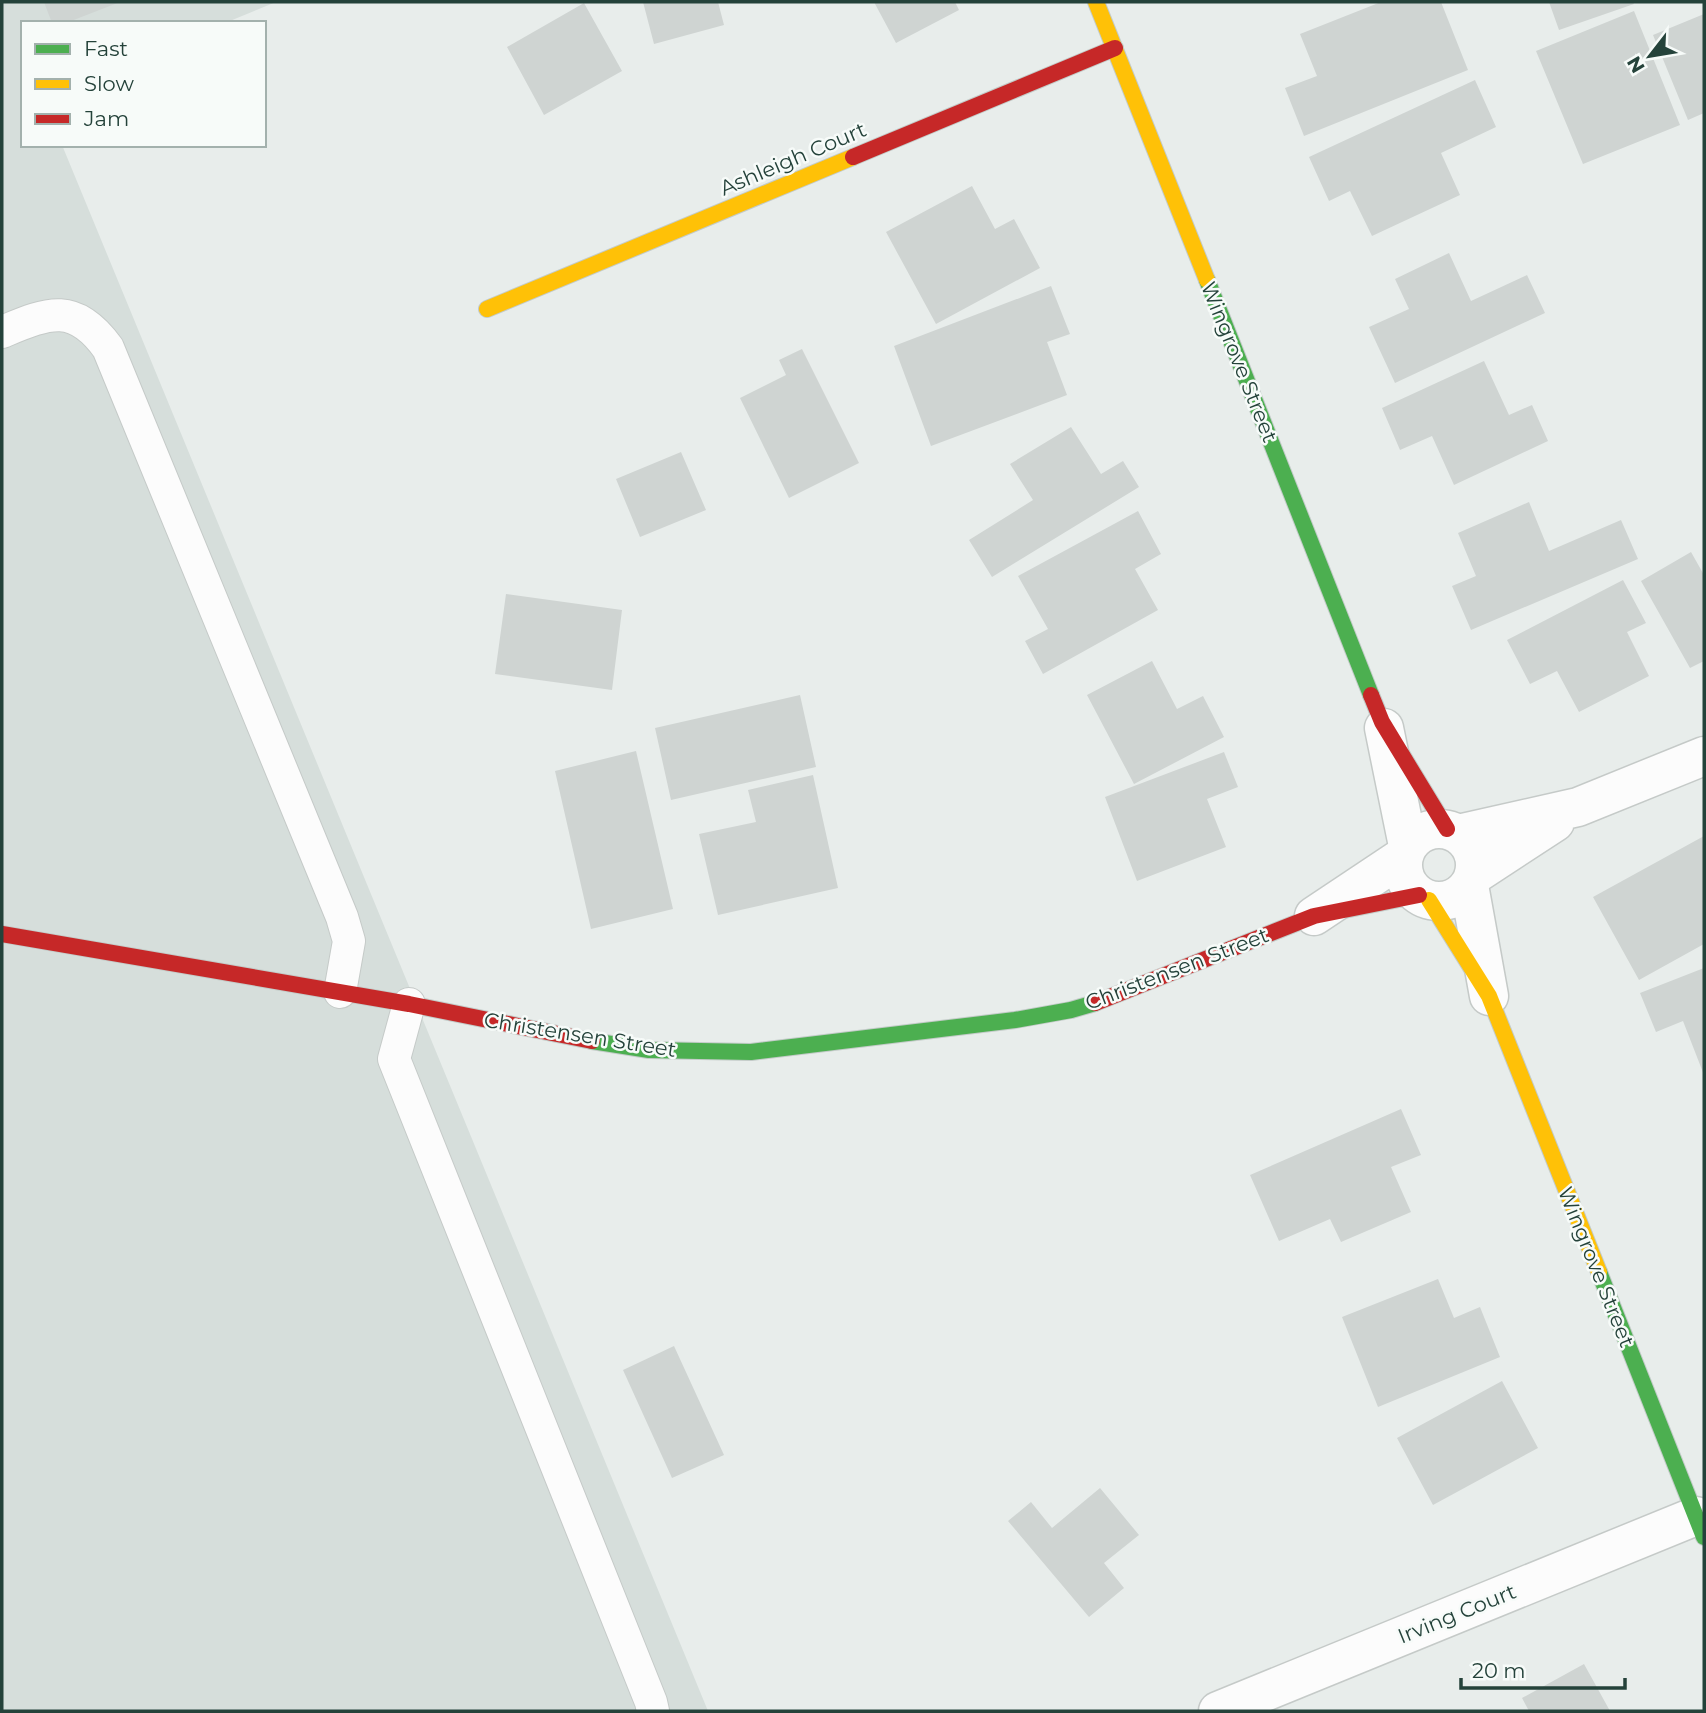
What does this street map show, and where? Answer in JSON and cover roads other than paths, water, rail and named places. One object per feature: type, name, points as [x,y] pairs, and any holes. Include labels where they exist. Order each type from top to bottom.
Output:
[{"type":"street","name":"Wingrove Street","points":[[1096,2],[1382,722],[1452,832]]},
{"type":"street","name":"Ashleigh Court","points":[[487,309],[1115,48]]},
{"type":"street","name":"Wingrove Street","points":[[1382,722],[1406,851]]},
{"type":"street","points":[[1578,807],[1472,880],[1462,894],[1452,899],[1424,898],[1405,878],[1406,851],[1416,837],[1425,832],[1452,832],[1578,807],[1704,756]]},
{"type":"street","points":[[1452,832],[1473,851],[1476,863],[1472,880]]},
{"type":"street","name":"Christensen Street","points":[[1314,916],[1406,851]]},
{"type":"street","name":"Wingrove Street","points":[[1472,880],[1489,996]]},
{"type":"street","name":"Wingrove Street","points":[[1424,898],[1489,996],[1700,1527]]},
{"type":"street","name":"Christensen Street","points":[[2,934],[408,1004],[588,1041],[649,1050],[751,1052],[1015,1020],[1071,1010],[1116,996],[1314,916],[1424,898]]},
{"type":"street","name":"Irving Court","points":[[1218,1711],[1700,1527]]},
{"type":"lane","points":[[2,332],[37,317],[60,315],[80,319],[95,330],[108,348],[342,917],[349,941],[340,992]]},
{"type":"lane","points":[[408,1004],[394,1059],[653,1711]]}]
